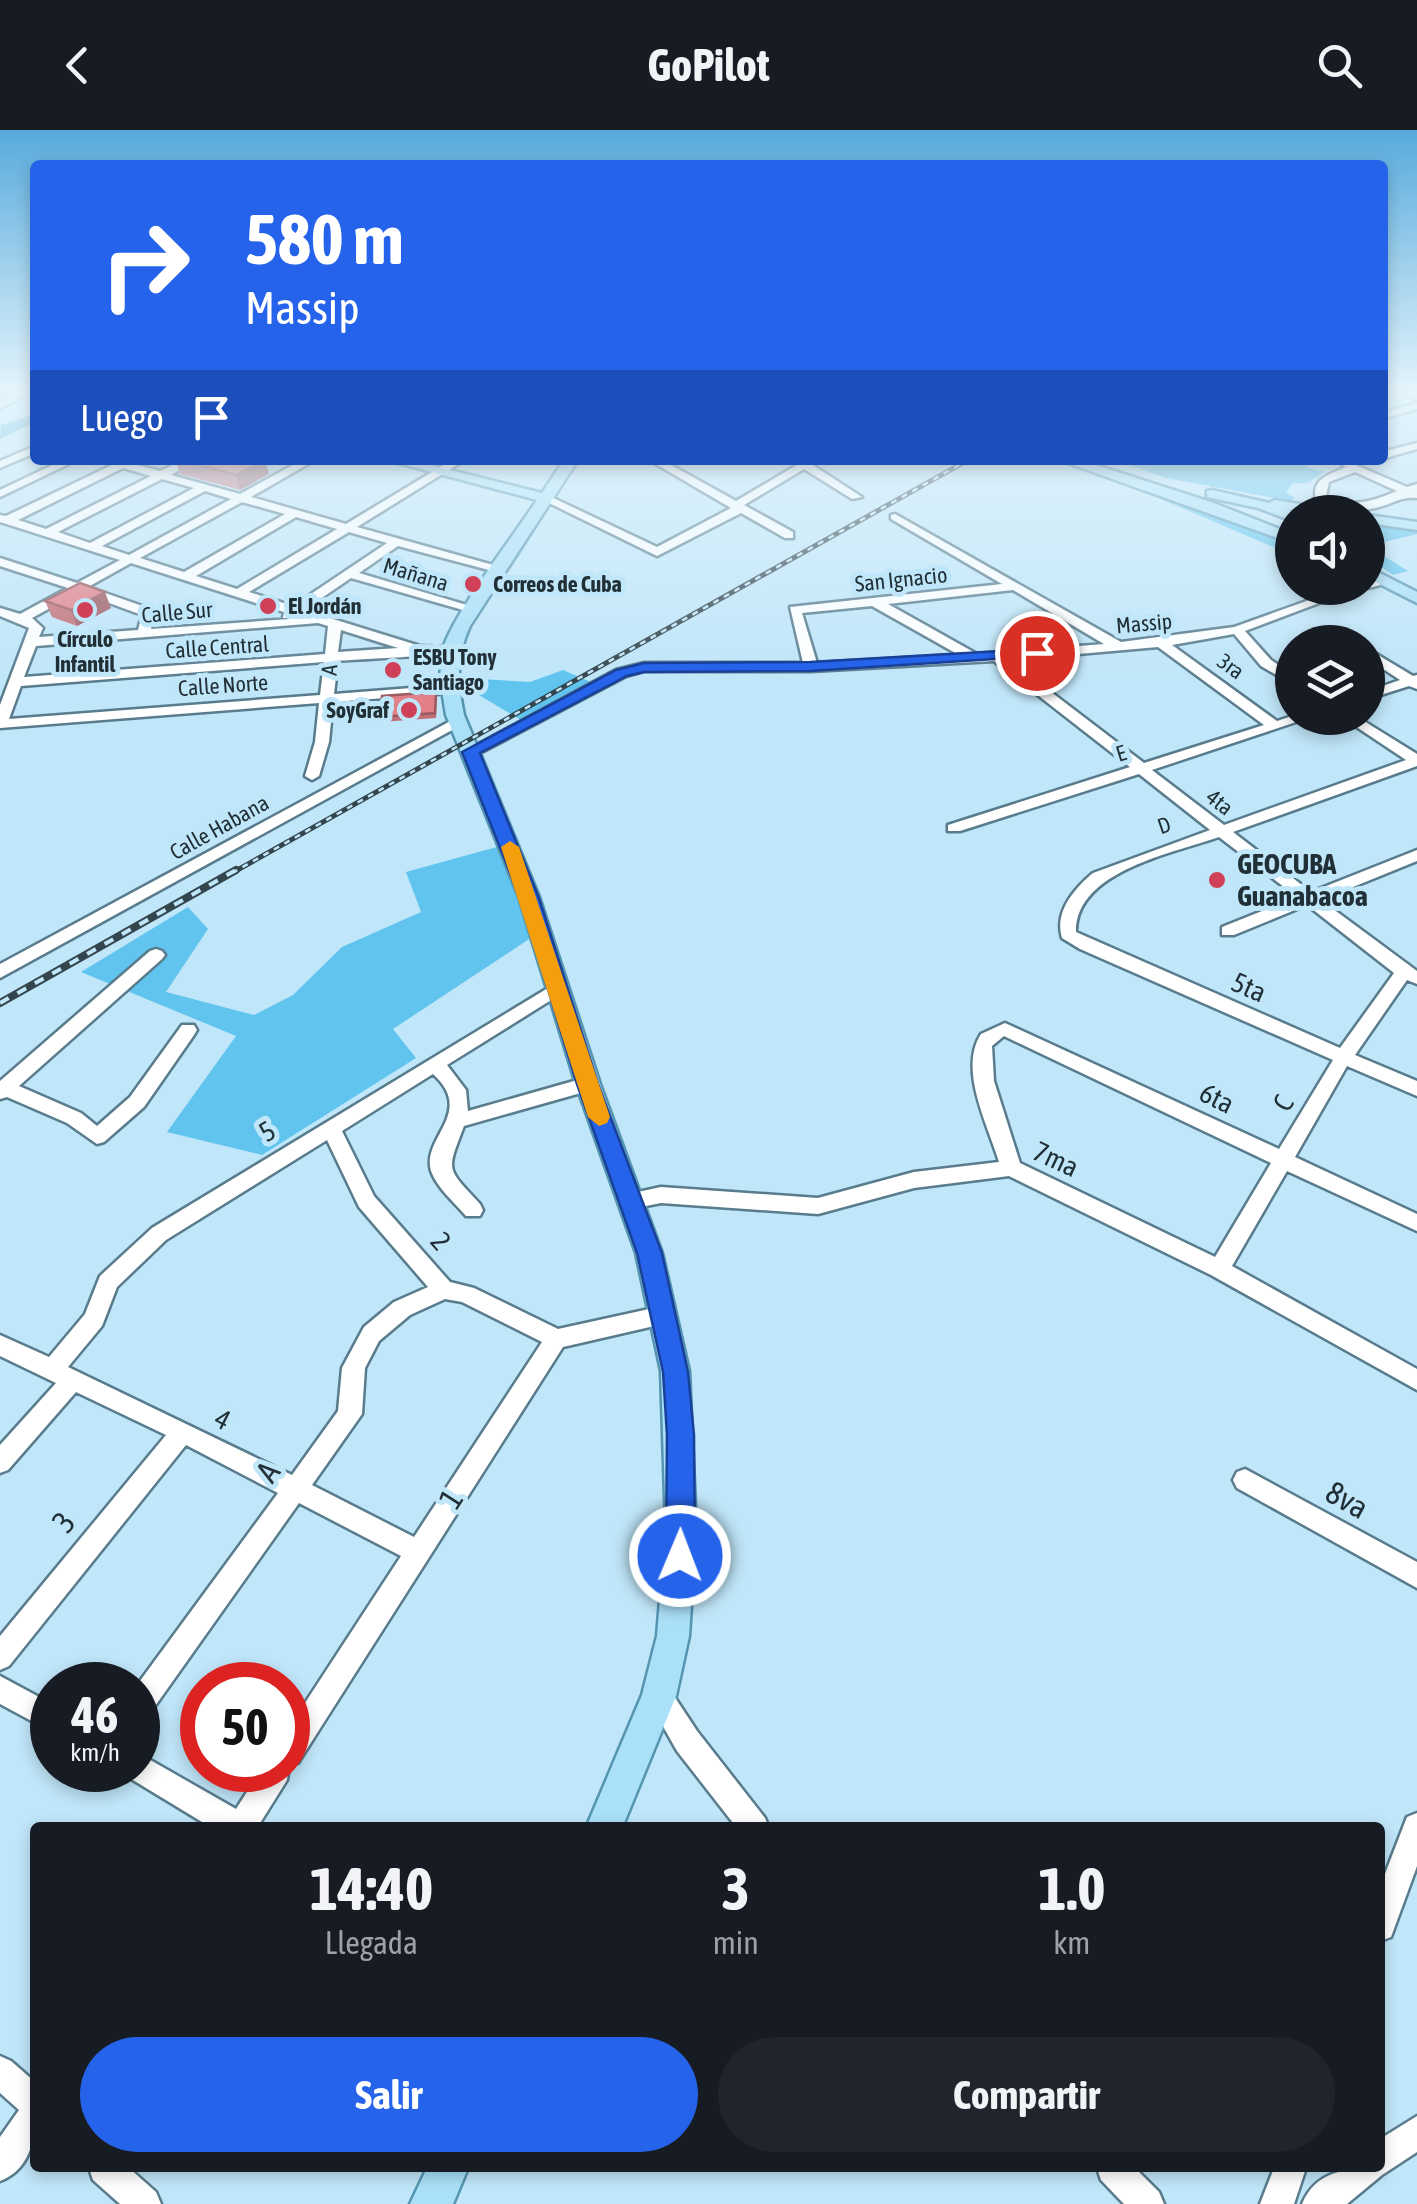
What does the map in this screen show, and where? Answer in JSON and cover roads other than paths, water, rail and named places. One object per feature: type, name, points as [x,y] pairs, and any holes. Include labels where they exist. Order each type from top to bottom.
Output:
[{"type":"main road","points":[[506,488],[545,498]]},
{"type":"main road","points":[[552,488],[450,651],[450,689],[458,721],[522,879],[588,1084],[650,1253],[676,1372],[681,1528],[673,1636],[659,1696],[606,1822]]},
{"type":"main road","points":[[1153,488],[1275,532]]},
{"type":"main road","points":[[1182,488],[1275,511]]},
{"type":"main road","points":[[1236,499],[1275,503]]},
{"type":"main road","points":[[1210,506],[1254,516],[1275,516]]},
{"type":"main road","points":[[1385,521],[1417,526]]},
{"type":"main road","points":[[1385,574],[1417,572]]},
{"type":"main road","points":[[1385,582],[1417,598]]},
{"type":"main road","points":[[431,2204],[446,2172]]},
{"type":"street","points":[[4,519],[71,488]]},
{"type":"street","points":[[46,533],[137,488]]},
{"type":"street","points":[[91,547],[203,488]]},
{"type":"street","points":[[207,488],[500,571]]},
{"type":"street","points":[[22,619],[260,488]]},
{"type":"street","points":[[240,594],[415,488]]},
{"type":"street","points":[[708,488],[789,535]]},
{"type":"street","points":[[545,498],[657,552],[764,488]]},
{"type":"street","points":[[841,488],[856,497]]},
{"type":"street","points":[[1385,503],[1413,491]]},
{"type":"street","points":[[186,576],[296,512]]},
{"type":"street","points":[[895,517],[1116,646]]},
{"type":"street","points":[[4,519],[419,650],[450,651]]},
{"type":"street","points":[[277,624],[398,542]]},
{"type":"street","points":[[0,562],[148,613],[143,635]]},
{"type":"street","name":"Mañana","points":[[349,574],[472,611]]},
{"type":"street","name":"San Ignacio","points":[[810,666],[796,610],[1011,587]]},
{"type":"street","points":[[873,601],[974,658]]},
{"type":"street","name":"Massip","points":[[471,752],[622,673],[666,666],[810,666],[997,657],[1161,643],[1237,630],[1306,605]]},
{"type":"street","points":[[0,612],[36,628],[0,724]]},
{"type":"street","name":"Calle Sur","points":[[31,642],[330,622]]},
{"type":"street","name":"A","points":[[312,776],[322,742],[327,700],[330,622]]},
{"type":"street","points":[[1237,630],[1275,669]]},
{"type":"street","name":"3ra","points":[[1161,643],[1275,726]]},
{"type":"street","name":"Calle Central","points":[[18,682],[419,650]]},
{"type":"street","name":"4ta","points":[[997,657],[1410,975]]},
{"type":"street","points":[[1385,663],[1415,681]]},
{"type":"street","points":[[1385,690],[1415,681]]},
{"type":"street","name":"Calle Norte","points":[[0,724],[450,689]]},
{"type":"street","name":"Calle Habana","points":[[0,972],[458,721]]},
{"type":"street","name":"E","points":[[954,828],[1275,726]]},
{"type":"street","points":[[1376,735],[1417,761]]},
{"type":"street","name":"D","points":[[1067,926],[1078,898],[1092,880],[1106,872],[1417,761]]},
{"type":"street","points":[[1228,932],[1417,855]]},
{"type":"street","name":"5ta","points":[[1067,926],[1068,934],[1086,945],[1417,1090]]},
{"type":"street","points":[[156,955],[2,1090],[74,1118],[97,1137],[137,1102],[188,1030]]},
{"type":"street","name":"C","points":[[1218,1269],[1343,1058],[1410,975]]},
{"type":"street","name":"5","points":[[0,1462],[62,1376],[94,1319],[108,1282],[128,1260],[197,1208],[558,988]]},
{"type":"street","name":"6ta","points":[[1011,1168],[980,1060],[992,1033],[1005,1029],[1417,1223]]},
{"type":"street","points":[[433,1064],[455,1082],[460,1093],[456,1121],[440,1163],[442,1172],[473,1210]]},
{"type":"street","points":[[456,1121],[588,1084]]},
{"type":"street","name":"2","points":[[330,1127],[366,1201],[444,1290],[466,1294],[556,1339]]},
{"type":"street","name":"7ma","points":[[631,1201],[661,1195],[818,1206],[914,1180],[1011,1168],[1218,1269],[1417,1380]]},
{"type":"street","name":"A","points":[[160,1676],[350,1414],[351,1370],[367,1337],[396,1311],[444,1290]]},
{"type":"street","points":[[556,1339],[663,1315]]},
{"type":"street","name":"1","points":[[310,1719],[556,1339]]},
{"type":"street","name":"4","points":[[0,1345],[183,1432],[417,1551]]},
{"type":"street","name":"3","points":[[0,1656],[183,1432]]},
{"type":"street","name":"8va","points":[[1245,1480],[1417,1576]]},
{"type":"street","points":[[0,1689],[30,1706]]},
{"type":"street","points":[[659,1696],[687,1740],[751,1822]]},
{"type":"street","points":[[160,1781],[230,1822]]},
{"type":"street","points":[[244,1822],[262,1792]]},
{"type":"street","points":[[1385,1913],[1417,1827]]},
{"type":"street","points":[[0,2072],[30,2099]]},
{"type":"street","points":[[0,2165],[30,2123]]},
{"type":"street","points":[[1385,2155],[1417,2132]]},
{"type":"street","points":[[109,2172],[144,2204]]},
{"type":"street","points":[[1118,2172],[1146,2204]]},
{"type":"street","points":[[1276,2204],[1288,2172]]},
{"type":"street","points":[[1319,2204],[1363,2172]]},
{"type":"railway","points":[[232,873],[918,488]]},
{"type":"railway","points":[[0,1003],[236,870]]},
{"type":"place","name":"Correos de Cuba","points":[[473,584]]},
{"type":"place","name":"El Jordán","points":[[268,606]]},
{"type":"place","name":"Círculo Infantil","points":[[85,610]]},
{"type":"place","name":"ESBU Tony Santiago","points":[[393,670]]},
{"type":"place","name":"SoyGraf","points":[[409,710]]},
{"type":"place","name":"GEOCUBA Guanabacoa","points":[[1217,880]]}]
